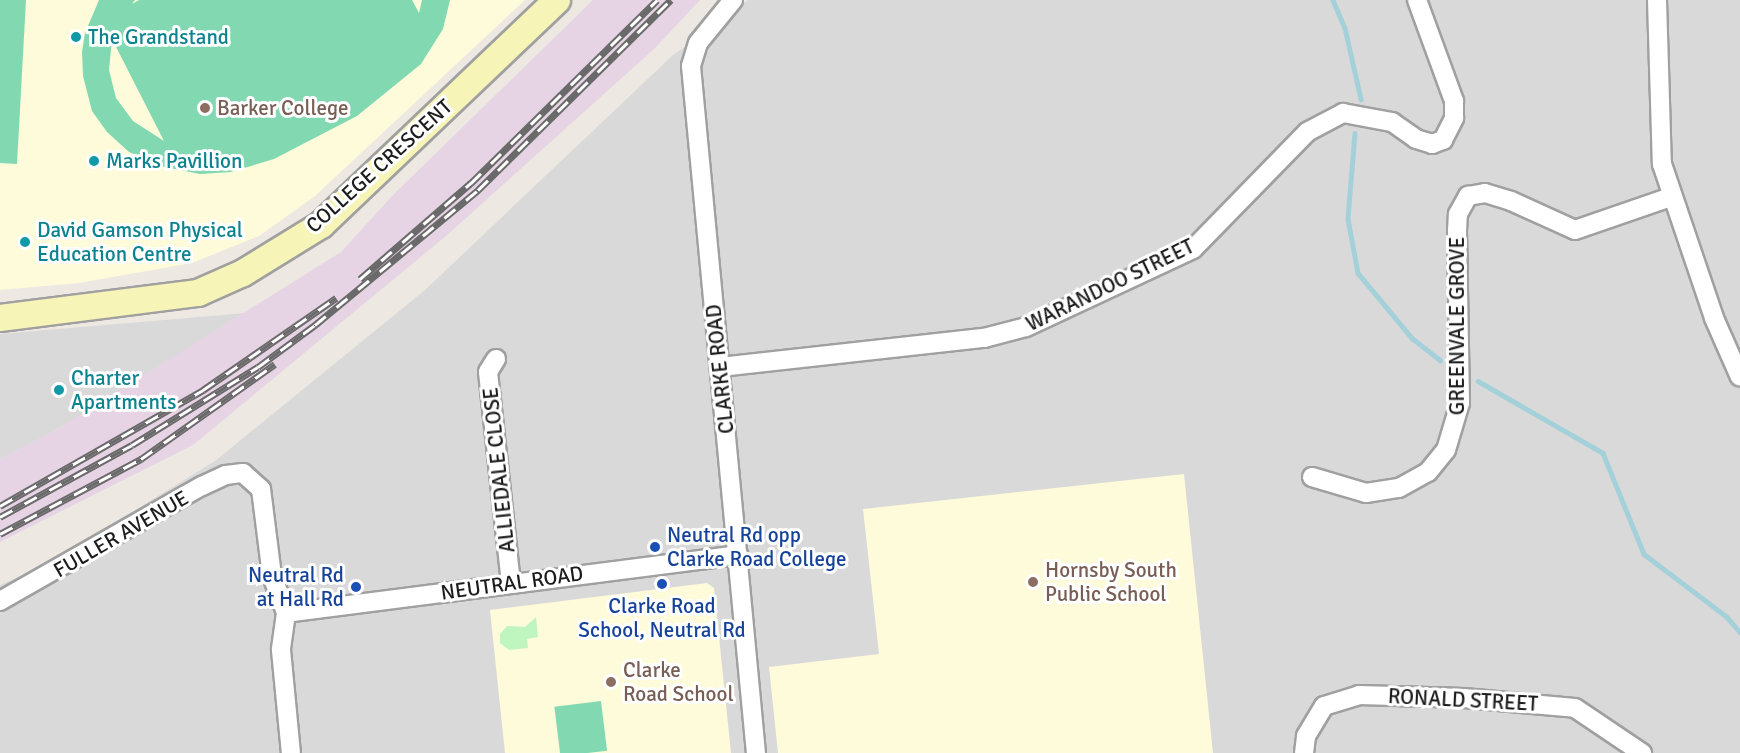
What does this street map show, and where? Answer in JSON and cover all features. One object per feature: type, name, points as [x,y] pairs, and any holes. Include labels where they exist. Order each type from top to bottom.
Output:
[{"type":"street","name":"COLLEGE CRESCENT","points":[[0,318],[198,293],[243,273],[321,225],[556,0]]},
{"type":"street","name":"CLARKE ROAD","points":[[733,0],[698,43],[691,66],[756,753]]},
{"type":"street","name":"WARANDOO STREET","points":[[720,367],[984,338],[1026,327],[1193,249],[1307,132],[1343,113],[1392,122],[1416,139],[1432,144],[1443,140],[1454,118],[1454,101],[1417,0]]},
{"type":"street","points":[[1658,0],[1662,164],[1671,197],[1714,318],[1740,377]]},
{"type":"street","name":"GREENVALE GROVE","points":[[1312,477],[1366,493],[1399,488],[1428,472],[1446,450],[1460,403],[1457,231],[1458,214],[1468,196],[1485,193],[1511,201],[1575,230],[1671,197]]},
{"type":"street","name":"ALLIEDALE CLOSE","points":[[496,358],[488,372],[511,584]]},
{"type":"street","name":"FULLER AVENUE","points":[[0,601],[202,486],[243,473],[261,489],[272,576],[286,613]]},
{"type":"street","name":"NEUTRAL ROAD","points":[[286,613],[738,555]]},
{"type":"street","points":[[286,613],[281,650],[291,753]]},
{"type":"street","name":"RONALD STREET","points":[[1304,753],[1306,736],[1324,706],[1359,695],[1464,698],[1575,708],[1642,753]]},
{"type":"shaded area","name":"Barker College","points":[[0,0],[525,0],[315,196],[259,236],[192,263],[79,283],[0,290]]},
{"type":"shaded area","points":[[593,0],[700,0],[654,49],[446,236],[193,445],[0,542],[0,459],[53,432],[341,252],[393,195]]},
{"type":"shaded area","points":[[748,0],[1740,0],[1740,753],[0,753],[0,585],[44,566],[215,461],[425,290],[672,56]]},
{"type":"shaded area","points":[[246,313],[53,432],[0,459],[0,334]]},
{"type":"shaded area","name":"Hornsby South Public School","points":[[1184,474],[1213,753],[778,753],[769,667],[879,654],[863,509]]},
{"type":"shaded area","name":"Clarke Road School","points":[[707,583],[714,588],[731,753],[505,753],[490,610]]},
{"type":"green space","points":[[0,0],[26,0],[17,164],[0,163]]},
{"type":"green space","points":[[99,0],[135,0],[132,4],[139,0],[412,0],[419,13],[422,0],[450,0],[443,29],[421,64],[357,116],[274,159],[231,172],[200,174],[164,167],[129,152],[107,132],[92,111],[83,76],[82,52],[85,33]],"holes":[[[112,39],[164,141],[133,121],[116,98],[109,70]]]},
{"type":"green space","points":[[536,617],[538,637],[527,639],[528,648],[509,650],[500,643],[500,634],[507,626],[525,627]]},
{"type":"green space","points":[[601,701],[607,751],[560,753],[554,707]]},
{"type":"waterway","points":[[1333,0],[1345,28],[1361,99]]},
{"type":"waterway","points":[[1355,133],[1348,219],[1358,273],[1412,338],[1440,360]]},
{"type":"waterway","points":[[1478,381],[1603,453],[1644,554],[1726,616],[1740,632]]},
{"type":"railway","points":[[360,279],[471,183],[657,0]]},
{"type":"railway","points":[[0,517],[132,445],[258,367],[315,325],[478,190],[671,0]]},
{"type":"railway","points":[[0,506],[203,390],[336,298]]},
{"type":"railway","points":[[0,534],[141,459],[275,364]]},
{"type":"place","name":"The Grandstand","points":[[76,37]]},
{"type":"place","name":"Barker College","points":[[205,108]]},
{"type":"place","name":"Marks Pavillion","points":[[94,161]]},
{"type":"place","name":"David Gamson Physical Education Centre","points":[[25,242]]},
{"type":"place","name":"Charter Apartments","points":[[59,390]]},
{"type":"place","name":"Neutral Rd opp Clarke Road College","points":[[655,547]]},
{"type":"place","name":"Hornsby South Public School","points":[[1033,582]]},
{"type":"place","name":"Clarke Road School, Neutral Rd","points":[[662,584]]},
{"type":"place","name":"Neutral Rd at Hall Rd","points":[[356,587]]},
{"type":"place","name":"Clarke Road School","points":[[611,682]]}]
